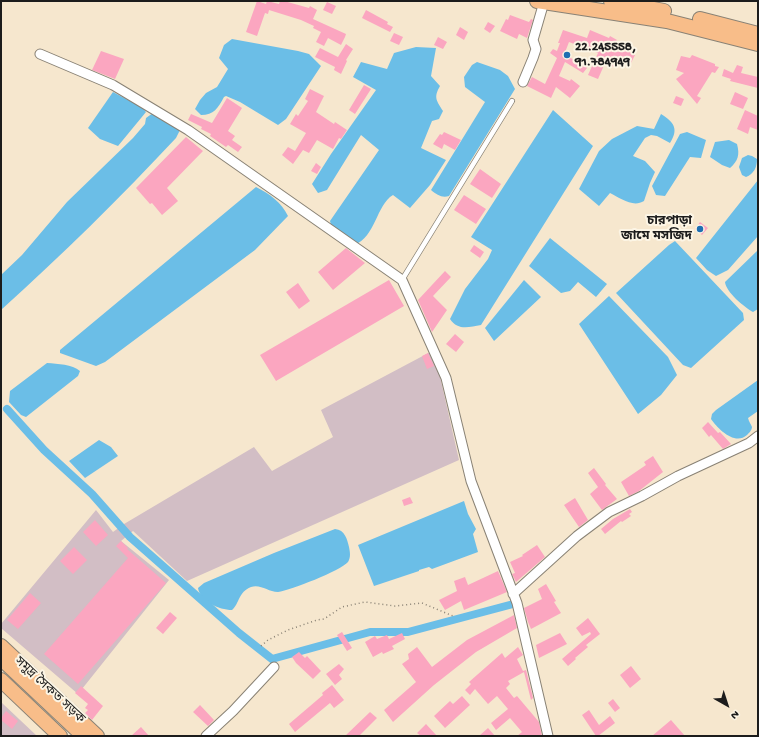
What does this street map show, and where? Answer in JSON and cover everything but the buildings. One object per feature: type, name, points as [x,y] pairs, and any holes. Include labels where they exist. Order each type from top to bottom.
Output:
[{"type":"highway","points":[[1,657],[85,736]]},
{"type":"highway","points":[[1,671],[71,736]]},
{"type":"main road","points":[[611,1],[669,12],[758,34]]},
{"type":"main road","points":[[540,2],[667,21],[758,44]]},
{"type":"main road","name":"সমুদ্র সৈকত সড়ক","points":[[1,646],[97,736]]},
{"type":"main road","name":"সমুদ্র সৈকত সড়ক","points":[[1,680],[60,736]]},
{"type":"street","points":[[523,82],[536,49],[533,40],[538,26],[540,2]]},
{"type":"street","points":[[40,54],[113,85],[188,130],[402,280],[446,378],[471,481],[517,604],[548,736]]},
{"type":"street","points":[[513,594],[577,536],[608,512],[642,496],[678,476],[749,443],[758,436]]},
{"type":"street","points":[[206,736],[233,711],[274,667]]},
{"type":"lane","points":[[402,280],[512,100]]},
{"type":"path","points":[[261,646],[268,640],[288,630],[324,619],[342,607],[365,602],[395,606],[422,603],[453,616]]},
{"type":"shaded area","points":[[434,350],[459,460],[187,581],[133,531],[121,541],[169,580],[78,694],[1,628],[1,624],[96,510],[113,532],[254,447],[272,471],[333,437],[321,410]]},
{"type":"shaded area","points":[[1,702],[37,736],[1,736]]},
{"type":"water","points":[[232,39],[309,54],[321,66],[286,119],[278,125],[240,102],[226,96],[215,110],[209,114],[201,115],[195,109],[206,93],[217,87],[228,69],[219,58],[224,45]]},
{"type":"water","points":[[416,47],[436,48],[431,76],[440,86],[436,97],[443,111],[439,119],[432,121],[421,148],[446,160],[430,185],[410,208],[393,195],[383,206],[367,235],[354,245],[332,228],[330,221],[379,150],[361,135],[327,190],[318,193],[312,184],[376,90],[353,77],[361,62],[387,69],[394,53]]},
{"type":"water","points":[[477,62],[500,70],[508,76],[515,89],[449,196],[446,197],[437,195],[431,190],[485,102],[465,87],[464,77],[472,65]]},
{"type":"water","points":[[113,92],[143,108],[146,112],[118,146],[100,139],[88,128]]},
{"type":"water","points":[[553,110],[593,146],[481,325],[460,327],[453,323],[450,319],[465,289],[488,259],[492,250],[471,237]]},
{"type":"water","points":[[153,113],[180,130],[176,138],[90,226],[1,310],[1,275],[22,255],[67,202],[133,138],[145,124],[146,118]]},
{"type":"water","points":[[661,114],[674,126],[675,130],[670,143],[657,136],[651,135],[645,138],[633,156],[645,161],[655,172],[644,201],[640,203],[631,203],[610,193],[599,206],[579,189],[599,151],[612,139],[637,126],[654,129]]},
{"type":"water","points":[[687,132],[706,140],[701,158],[690,157],[665,196],[656,195],[652,186],[680,134]]},
{"type":"water","points":[[729,140],[737,144],[738,151],[737,160],[730,168],[722,165],[710,157],[715,142]]},
{"type":"water","points":[[748,155],[757,159],[757,162],[753,172],[746,177],[742,175],[739,167],[742,158]]},
{"type":"water","points":[[758,180],[758,236],[728,270],[716,276],[707,270],[696,258]]},
{"type":"water","points":[[256,187],[275,199],[288,216],[255,250],[105,362],[96,366],[60,353],[60,350]]},
{"type":"water","points":[[550,238],[607,284],[596,297],[578,282],[570,291],[561,293],[529,266]]},
{"type":"water","points":[[675,241],[743,313],[744,320],[691,368],[683,365],[616,293]]},
{"type":"water","points":[[758,250],[758,309],[753,312],[732,295],[725,282]]},
{"type":"water","points":[[524,280],[541,297],[494,341],[485,328]]},
{"type":"water","points":[[609,296],[668,357],[677,375],[661,395],[638,414],[579,324]]},
{"type":"water","points":[[47,363],[69,366],[80,371],[78,376],[26,417],[21,415],[9,402],[10,391]]},
{"type":"water","points":[[758,380],[758,411],[748,418],[752,427],[751,430],[742,438],[737,439],[727,435],[711,419],[712,414]]},
{"type":"water","points":[[99,440],[111,447],[118,456],[85,478],[69,461]]},
{"type":"water","points":[[464,501],[468,514],[476,529],[473,534],[478,552],[432,569],[429,567],[374,586],[358,545]]},
{"type":"water","points":[[335,529],[341,531],[345,535],[349,547],[350,558],[343,566],[326,575],[278,592],[261,587],[251,587],[241,595],[232,610],[227,610],[211,604],[202,597],[200,593],[198,588],[204,583]]},
{"type":"waterway","points":[[7,409],[44,450],[92,494],[130,537],[239,633],[272,659],[370,632],[408,632],[517,603]]},
{"type":"place","name":"22.245558, 91.784949","points":[[567,55]]},
{"type":"place","name":"চারপাড়া জামে মসজিদ","points":[[700,229]]}]
